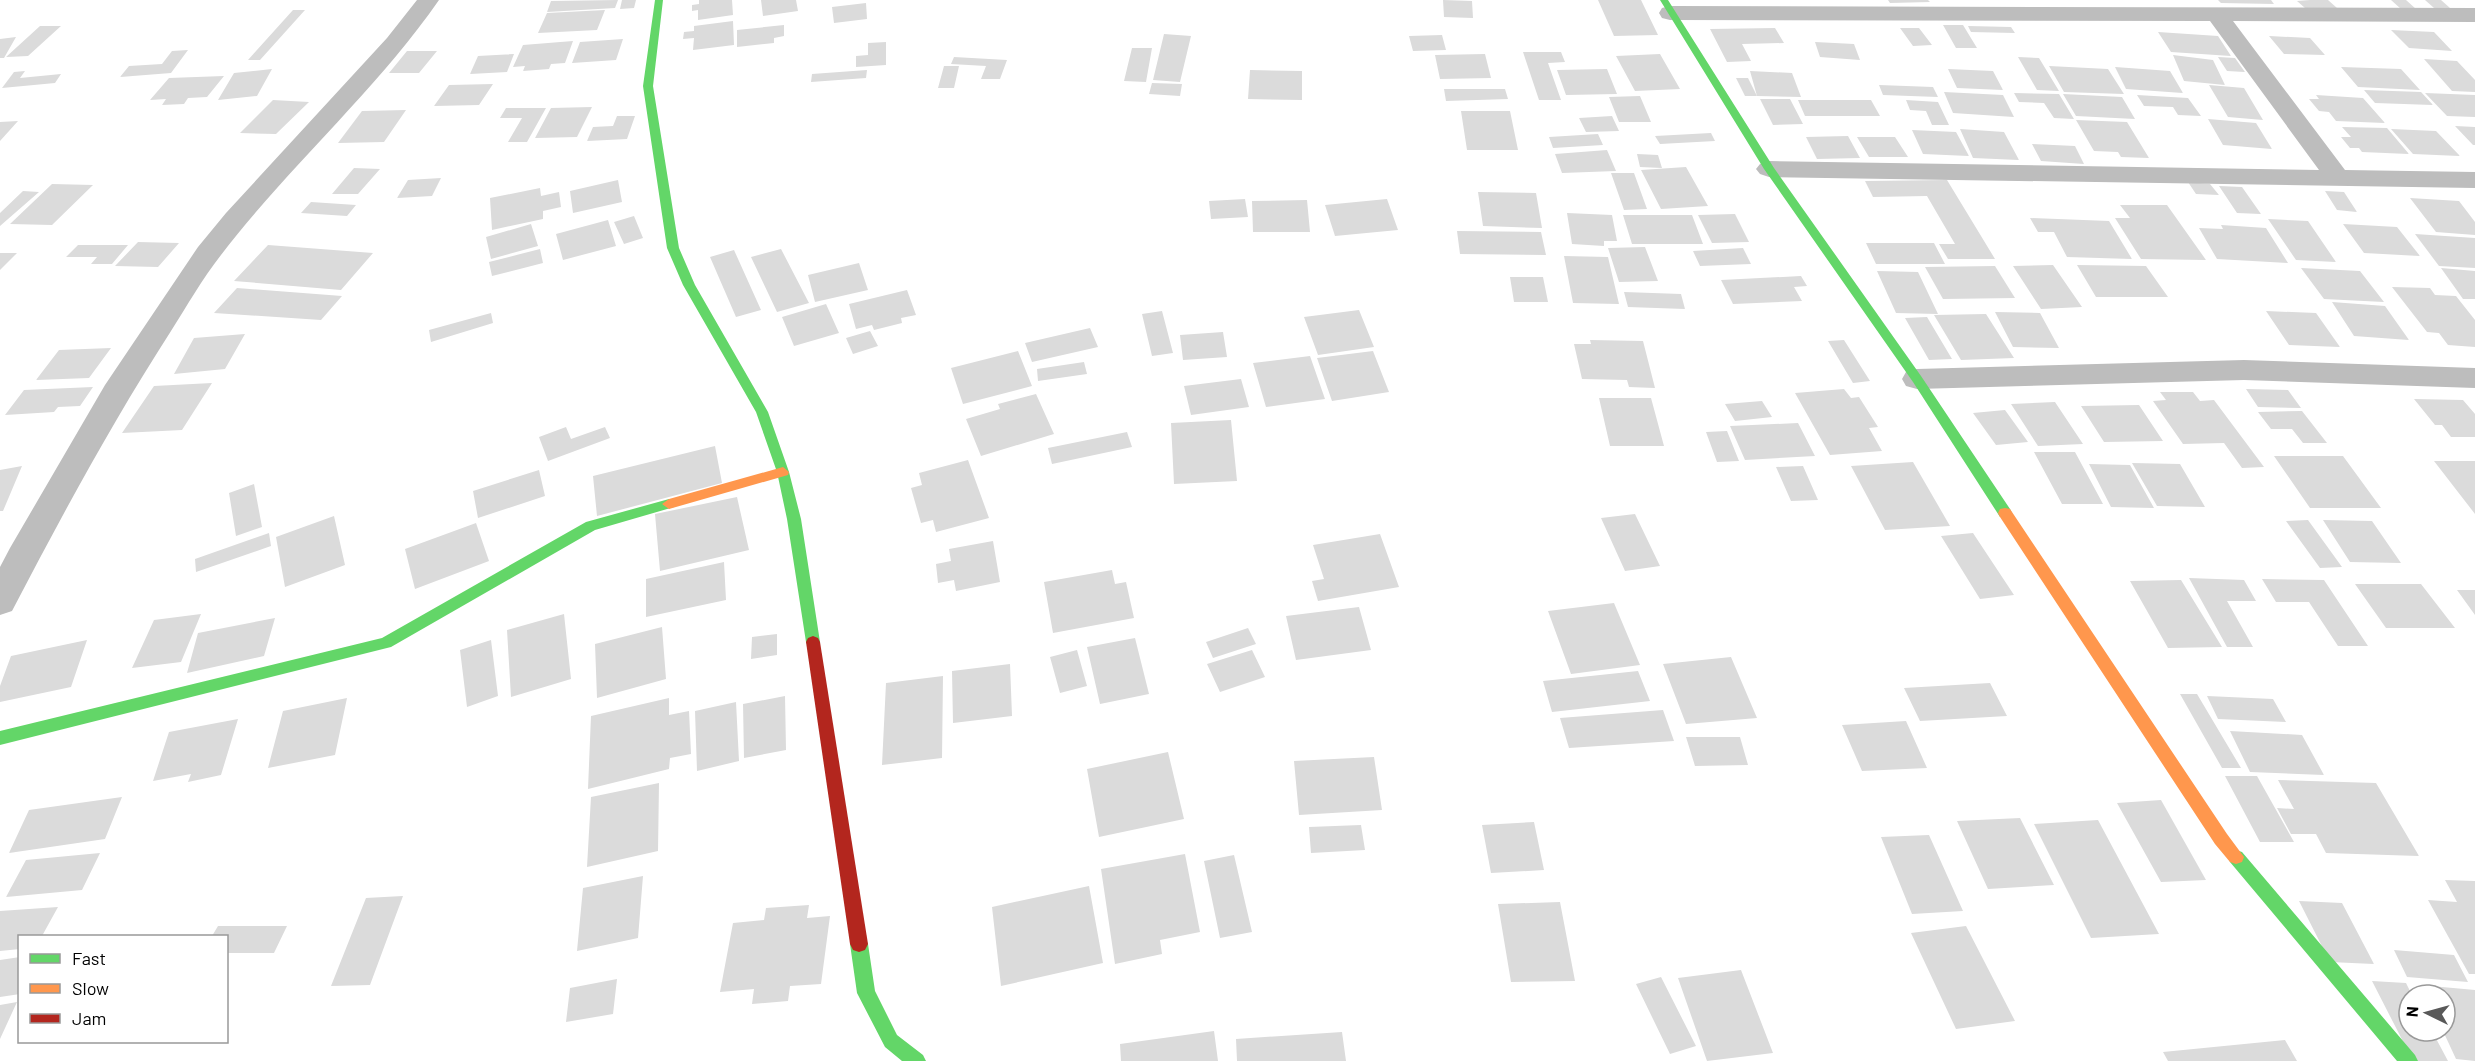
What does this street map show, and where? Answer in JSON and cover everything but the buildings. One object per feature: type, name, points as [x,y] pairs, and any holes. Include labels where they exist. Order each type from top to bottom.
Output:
[{"type":"street","points":[[0,601],[22,557],[116,392],[208,253],[235,219],[396,43],[428,0]]},
{"type":"street","points":[[660,0],[648,86],[673,248],[689,285],[762,412],[783,472],[794,519],[866,993],[891,1041],[917,1061]]},
{"type":"street","points":[[1667,6],[2217,15],[2475,15]]},
{"type":"street","points":[[1667,6],[1768,169],[1917,379],[2221,839],[2409,1061]]},
{"type":"street","points":[[2217,15],[2337,178]]},
{"type":"street","points":[[1768,169],[2475,180]]},
{"type":"street","points":[[1917,379],[2244,370],[2475,378]]},
{"type":"street","points":[[0,738],[386,643],[591,526],[783,472]]},
{"type":"traffic: fast","points":[[659,0],[648,86],[673,248],[689,285],[762,412],[783,472],[794,519],[813,642]]},
{"type":"traffic: fast","points":[[1664,0],[1769,169],[1917,379],[2005,513]]},
{"type":"traffic: fast","points":[[0,738],[386,643],[591,526],[669,504]]},
{"type":"traffic: fast","points":[[2236,857],[2409,1061]]},
{"type":"traffic: fast","points":[[859,944],[866,993],[891,1041],[917,1061]]},
{"type":"traffic: slow","points":[[669,504],[783,472]]},
{"type":"traffic: slow","points":[[2005,513],[2221,839],[2236,857]]},
{"type":"traffic: jam","points":[[813,642],[859,944]]}]
